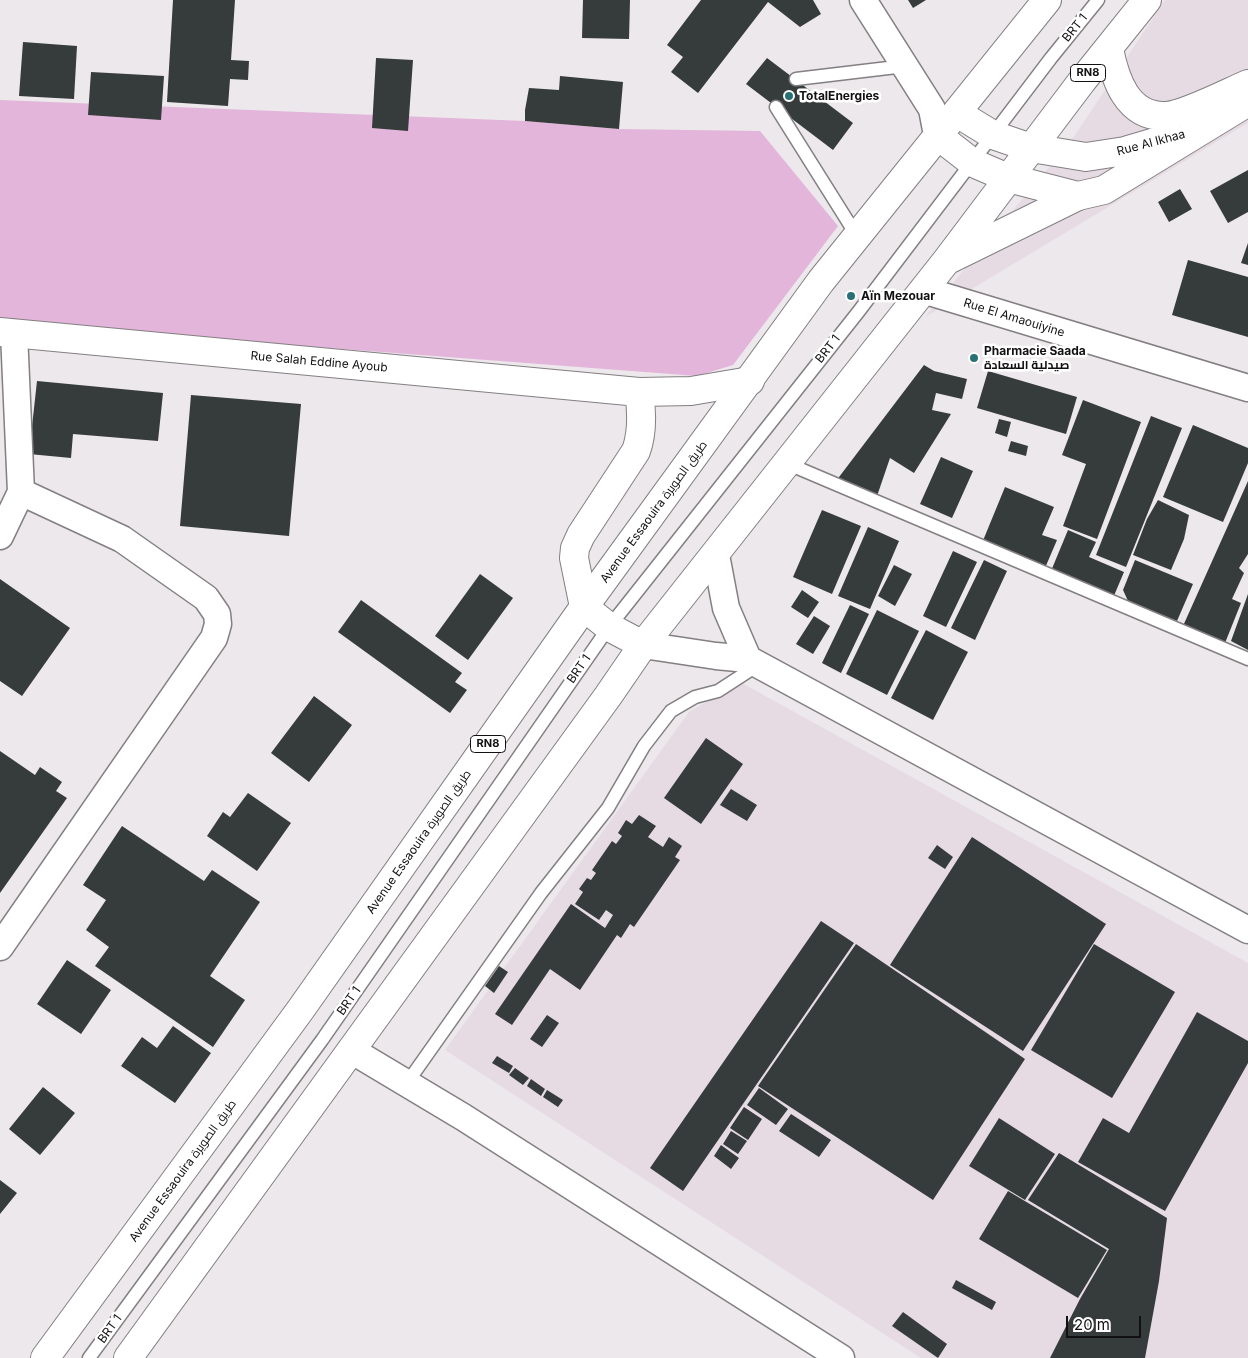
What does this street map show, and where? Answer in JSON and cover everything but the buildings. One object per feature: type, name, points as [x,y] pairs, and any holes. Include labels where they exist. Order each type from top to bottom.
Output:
[{"type":"main road","name":"Avenue Essaouira طريق الصويرة","points":[[46,1358],[307,1001],[584,608],[821,281],[857,236],[942,119],[1047,0]]},
{"type":"main road","name":"RN8","points":[[128,1358],[644,645],[947,260],[1082,81],[1147,0]]},
{"type":"main road","points":[[1109,48],[1113,69],[1120,87],[1132,103],[1148,113],[1166,116],[1181,112],[1248,84]]},
{"type":"main road","name":"Rue Al Ikhaa","points":[[1078,196],[1104,190],[1248,102]]},
{"type":"main road","name":"Rue Al Ikhaa","points":[[942,119],[1031,148],[1086,157],[1126,151],[1203,128]]},
{"type":"main road","points":[[942,119],[972,163],[1008,178],[1078,196]]},
{"type":"main road","points":[[947,260],[1078,196]]},
{"type":"main road","name":"Rue Salah Eddine Ayoub","points":[[7,333],[639,392],[691,391],[750,381]]},
{"type":"main road","points":[[639,392],[642,427],[636,451],[581,535],[575,548],[574,558],[584,608],[609,627],[644,645]]},
{"type":"street","points":[[863,0],[905,66],[942,119]]},
{"type":"street","name":"Rue El Amaouiyine","points":[[923,290],[1248,388]]},
{"type":"street","points":[[0,536],[21,492],[7,333]]},
{"type":"street","points":[[0,947],[214,638],[218,624],[217,614],[206,598],[122,539],[21,492]]},
{"type":"street","points":[[716,555],[726,608],[753,662]]},
{"type":"street","points":[[644,645],[753,662],[1248,930]]},
{"type":"street","points":[[351,1050],[463,1117],[841,1358]]},
{"type":"lane","name":"BRT 1","points":[[89,1358],[322,1040],[609,627],[853,318],[1051,58],[1098,0]]},
{"type":"lane","points":[[796,79],[905,66]]},
{"type":"lane","points":[[776,107],[857,236]]},
{"type":"lane","points":[[786,463],[1248,659]]},
{"type":"lane","points":[[407,1083],[542,893],[608,808],[644,746],[671,711],[695,697],[718,691],[753,662]]},
{"type":"shaded area","points":[[1165,0],[1248,0],[1248,123],[925,317],[1073,138]]},
{"type":"shaded area","points":[[0,100],[525,121],[619,129],[760,131],[838,226],[733,365],[697,376],[0,323]]},
{"type":"shaded area","points":[[740,682],[1248,963],[1248,1358],[921,1358],[445,1050],[689,712]]},
{"type":"place","name":"TotalEnergies","points":[[789,96]]},
{"type":"place","name":"Aïn Mezouar","points":[[851,296]]},
{"type":"place","name":"Pharmacie Saada صيدلية السعادة","points":[[974,358]]}]
